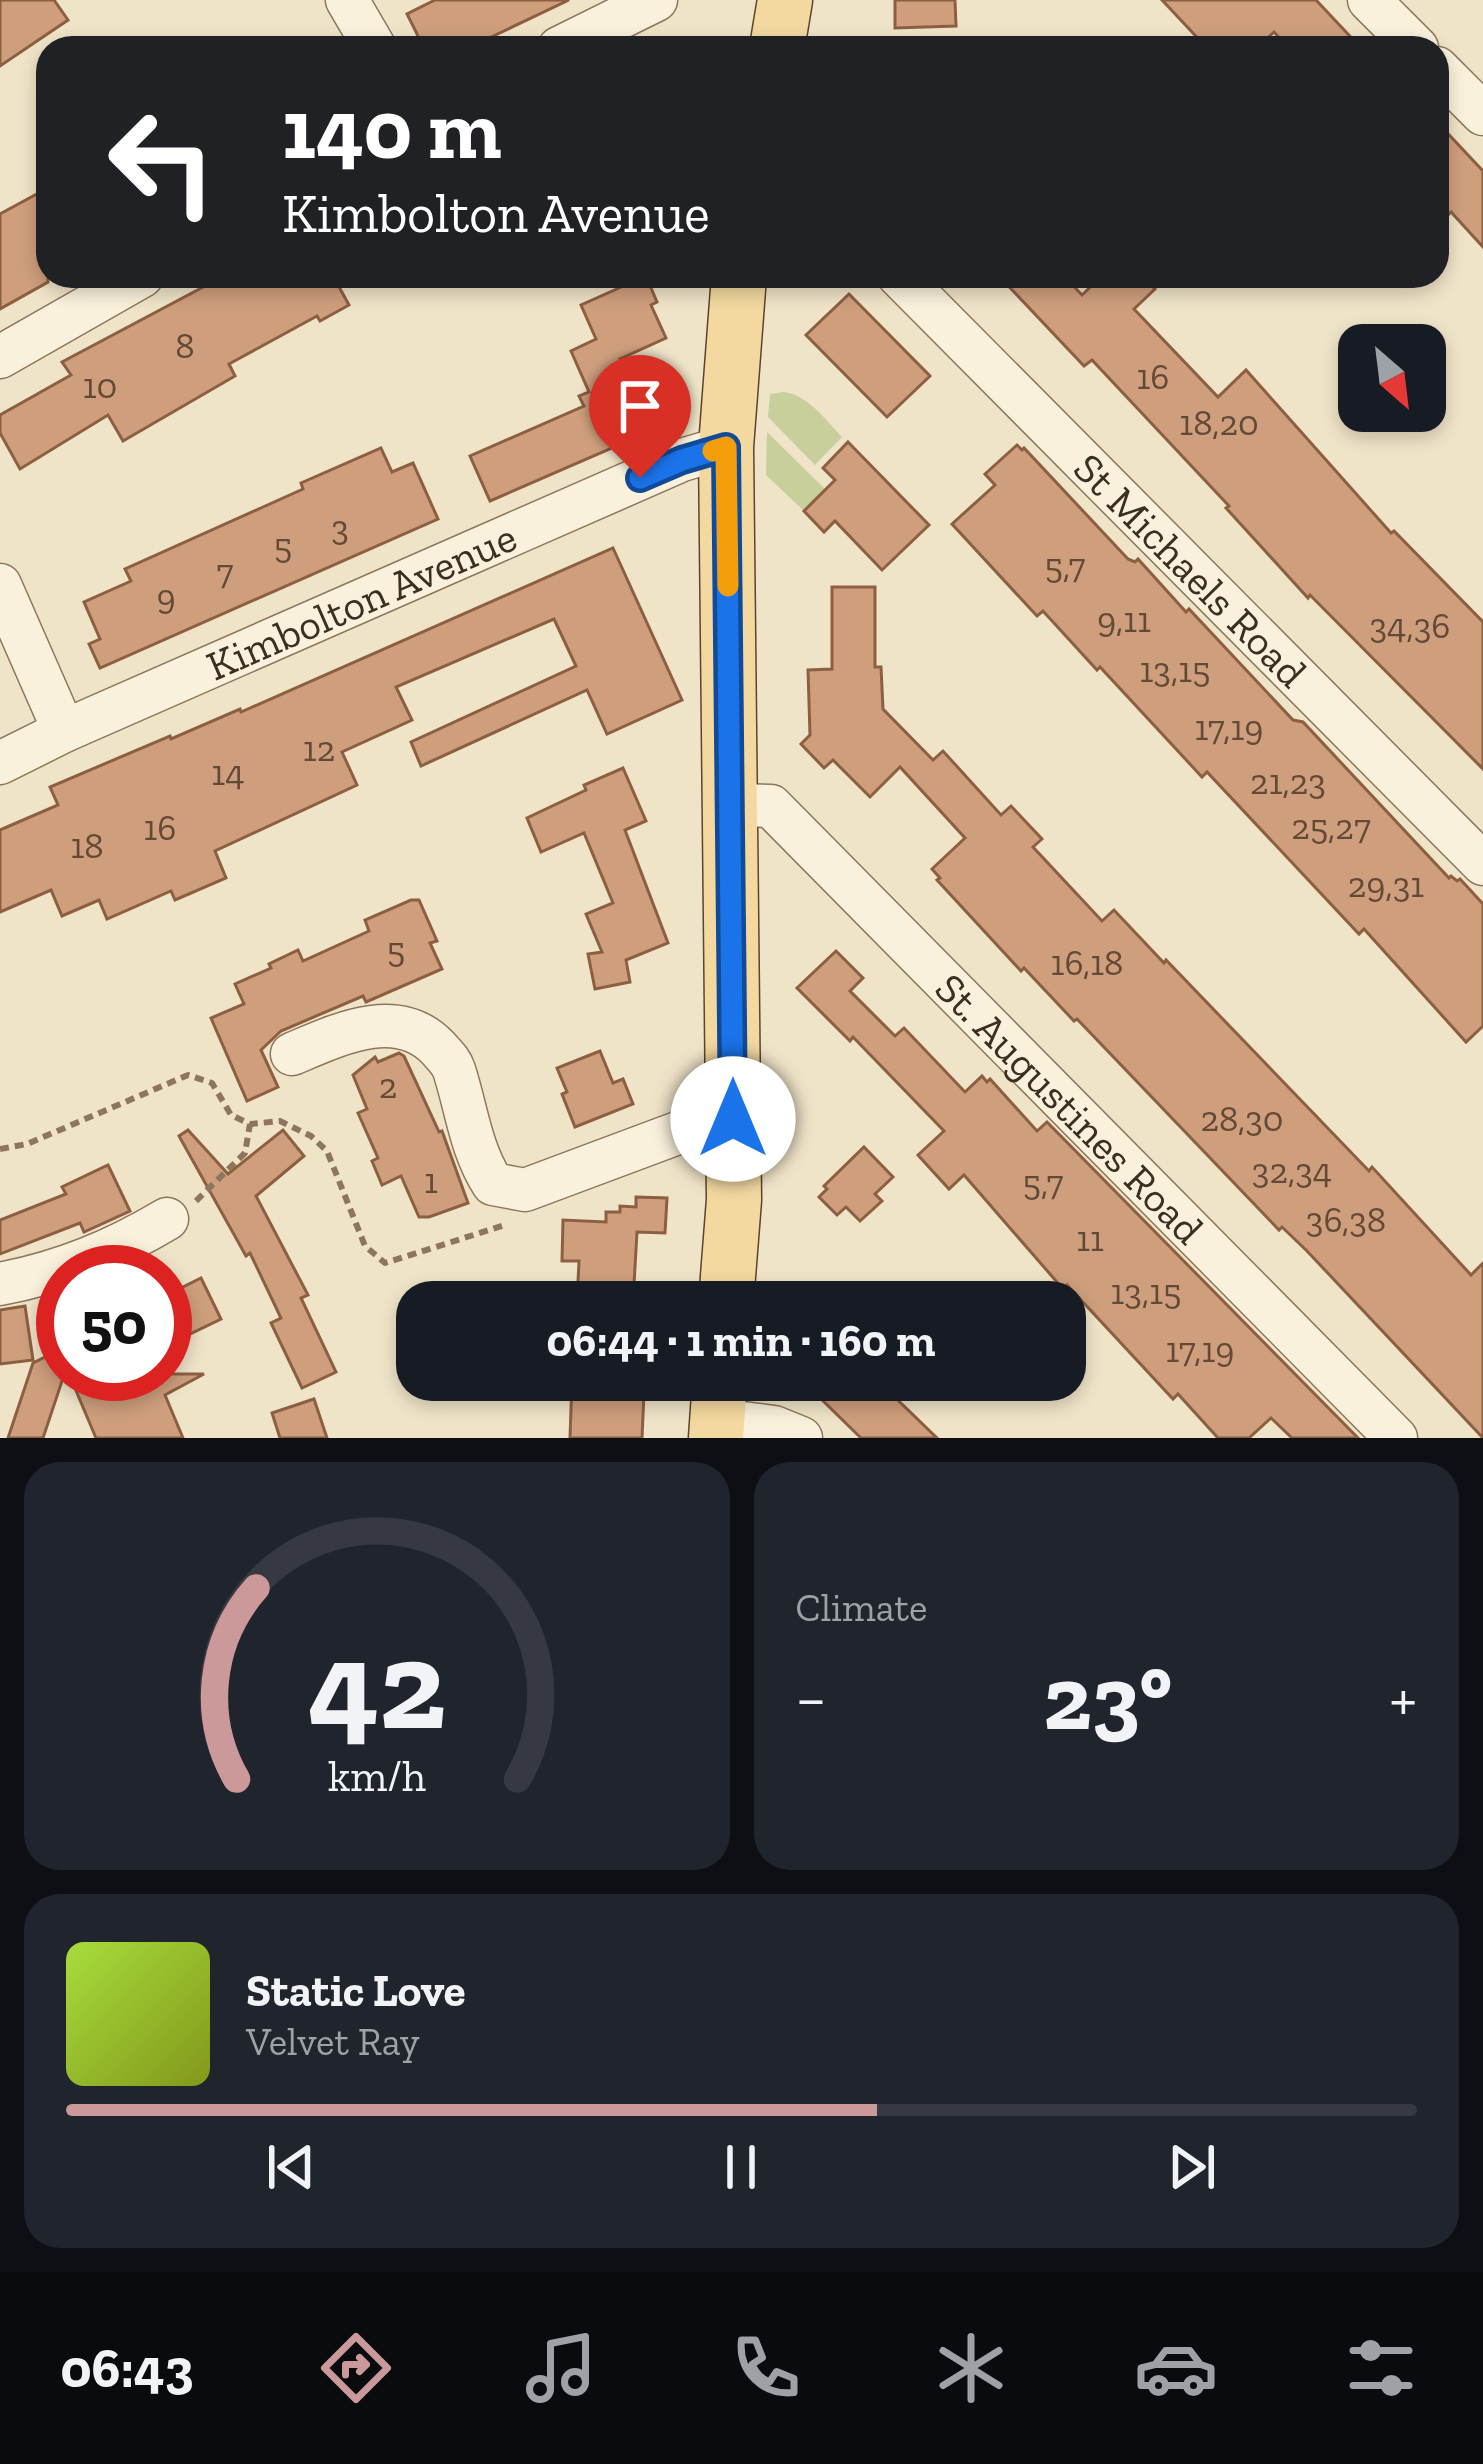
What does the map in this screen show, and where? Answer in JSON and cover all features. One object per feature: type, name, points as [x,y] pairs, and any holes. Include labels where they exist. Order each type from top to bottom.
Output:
[{"type":"main road","points":[[779,36],[785,0]]},
{"type":"main road","points":[[728,1281],[734,1199],[726,447],[738,288]]},
{"type":"street","points":[[347,0],[368,36]]},
{"type":"street","points":[[583,36],[656,0]]},
{"type":"street","points":[[1370,0],[1405,36]]},
{"type":"street","points":[[1449,80],[1483,114]]},
{"type":"street","points":[[0,357],[121,288]]},
{"type":"street","name":"St Michaels Road","points":[[911,288],[1483,864]]},
{"type":"street","name":"Kimbolton Avenue","points":[[0,763],[682,460],[726,447]]},
{"type":"street","points":[[0,585],[64,731]]},
{"type":"street","name":"St. Augustines Road","points":[[730,805],[771,806],[1396,1438]]},
{"type":"street","points":[[292,1054],[347,1031],[392,1025],[428,1038],[452,1064],[477,1158],[494,1184],[525,1190],[691,1128],[733,1119]]},
{"type":"street","points":[[0,1284],[74,1267],[167,1219]]},
{"type":"street","points":[[718,1413],[801,1438]]},
{"type":"path","points":[[0,1150],[27,1144],[188,1076],[212,1083],[232,1115],[250,1124],[280,1121],[311,1136],[327,1151],[365,1246],[385,1263],[515,1221]]},
{"type":"path","points":[[167,1219],[183,1213],[244,1153],[250,1124]]},
{"type":"green space","points":[[784,392],[809,403],[842,437],[815,465],[768,417],[770,394]]},
{"type":"green space","points":[[767,432],[826,490],[804,511],[766,475]]},
{"type":"building","points":[[0,0],[54,0],[68,20],[44,36],[36,36],[36,42],[0,66]]},
{"type":"building","points":[[435,0],[569,0],[493,36],[418,36],[407,14]]},
{"type":"building","points":[[895,0],[955,0],[956,26],[895,28]]},
{"type":"building","points":[[1162,0],[1316,0],[1350,36],[1278,36],[1274,32],[1270,36],[1196,36]]},
{"type":"building","points":[[1449,135],[1483,171],[1483,247],[1451,212]]},
{"type":"building","points":[[36,194],[37,288],[0,309],[0,214]]},
{"type":"building","points":[[201,288],[340,288],[349,305],[320,321],[317,316],[229,364],[235,376],[123,441],[108,415],[20,469],[0,433],[0,415],[71,375],[62,362]]},
{"type":"building","points":[[619,288],[651,288],[657,302],[651,305],[666,338],[620,359],[642,408],[648,405],[658,428],[490,501],[470,456],[584,406],[579,396],[589,392],[571,351],[596,339],[581,305]]},
{"type":"building","points":[[1010,288],[1075,288],[1082,295],[1089,288],[1154,288],[1134,309],[1218,397],[1246,370],[1391,533],[1483,622],[1483,769],[1310,595],[1308,598],[1092,360],[1084,366]]},
{"type":"building","points":[[849,294],[930,376],[887,417],[806,335]]},
{"type":"building","points":[[848,442],[929,525],[882,570],[835,521],[824,532],[804,511],[835,480],[823,468]]},
{"type":"building","points":[[1017,445],[1128,559],[1138,559],[1186,612],[1189,609],[1293,720],[1303,722],[1449,878],[1460,879],[1483,904],[1483,1026],[1466,1042],[1364,929],[1359,934],[1207,772],[1202,777],[1100,667],[1097,670],[1043,611],[1037,616],[952,524],[995,485],[985,474]]},
{"type":"building","points":[[381,448],[392,472],[413,463],[438,519],[100,668],[89,644],[100,639],[84,602],[131,581],[125,569],[303,489],[301,483]]},
{"type":"building","points":[[613,548],[682,700],[607,734],[587,690],[421,766],[411,742],[576,666],[554,619],[396,687],[412,720],[342,752],[357,785],[215,851],[226,878],[175,900],[171,891],[107,919],[99,900],[62,916],[51,890],[0,912],[0,830],[58,805],[50,787],[170,736],[241,712]]},
{"type":"building","points":[[832,587],[875,587],[875,667],[881,667],[883,709],[933,760],[943,751],[1001,815],[1011,806],[1042,839],[1033,847],[1102,921],[1114,910],[1369,1171],[1372,1167],[1471,1275],[1483,1263],[1483,1438],[1307,1251],[1282,1227],[1279,1230],[937,880],[932,869],[965,838],[900,767],[870,797],[833,760],[824,768],[801,744],[810,735],[808,670],[832,669]]},
{"type":"building","points":[[623,768],[646,821],[625,830],[668,943],[626,960],[630,982],[595,989],[588,954],[602,952],[586,914],[613,903],[584,833],[541,852],[527,818]]},
{"type":"building","points":[[419,900],[437,941],[430,943],[442,969],[281,1031],[261,1050],[278,1087],[247,1101],[211,1018],[244,1004],[235,984],[298,950],[303,961],[369,931],[365,920]]},
{"type":"building","points":[[836,951],[863,978],[850,991],[895,1036],[904,1028],[965,1092],[982,1076],[1037,1131],[1047,1122],[1358,1438],[1292,1438],[1271,1418],[1249,1438],[1218,1438],[1178,1394],[1173,1399],[1086,1305],[1086,1281],[1056,1281],[964,1175],[949,1189],[918,1155],[944,1131],[853,1037],[850,1041],[797,988]]},
{"type":"building","points":[[600,1051],[613,1083],[623,1079],[633,1104],[575,1127],[557,1068]]},
{"type":"building","points":[[399,1053],[442,1131],[468,1203],[429,1217],[419,1217],[401,1176],[382,1185],[372,1161],[378,1158],[358,1113],[367,1109],[353,1075],[375,1057],[378,1062]]},
{"type":"building","points":[[188,1130],[228,1174],[283,1130],[304,1156],[256,1196],[308,1295],[301,1298],[336,1372],[302,1388],[271,1323],[281,1318],[250,1253],[246,1256],[179,1136]]},
{"type":"building","points":[[864,1147],[893,1177],[875,1194],[882,1201],[860,1221],[846,1207],[837,1215],[819,1197],[827,1189],[824,1186]]},
{"type":"building","points":[[108,1165],[130,1211],[84,1232],[80,1223],[0,1254],[0,1220],[66,1194],[62,1187]]},
{"type":"building","points":[[636,1197],[667,1198],[665,1233],[637,1232],[634,1281],[578,1281],[579,1261],[562,1261],[563,1220],[606,1222],[606,1212],[620,1212],[620,1206],[636,1207]]},
{"type":"building","points":[[201,1278],[221,1319],[192,1333],[192,1282]]},
{"type":"building","points":[[25,1306],[33,1360],[0,1364],[0,1310]]},
{"type":"building","points":[[33,1363],[36,1401],[55,1401],[43,1438],[8,1438]]},
{"type":"building","points":[[314,1399],[327,1438],[280,1438],[272,1413]]},
{"type":"building","points":[[80,1401],[168,1401],[183,1438],[96,1438]]},
{"type":"building","points":[[571,1401],[644,1401],[642,1438],[570,1438]]},
{"type":"building","points":[[823,1401],[899,1401],[937,1438],[861,1438]]},
{"type":"slow traffic","points":[[713,451],[726,447],[728,586]]},
{"type":"route","points":[[640,478],[726,447],[733,1119]]}]
